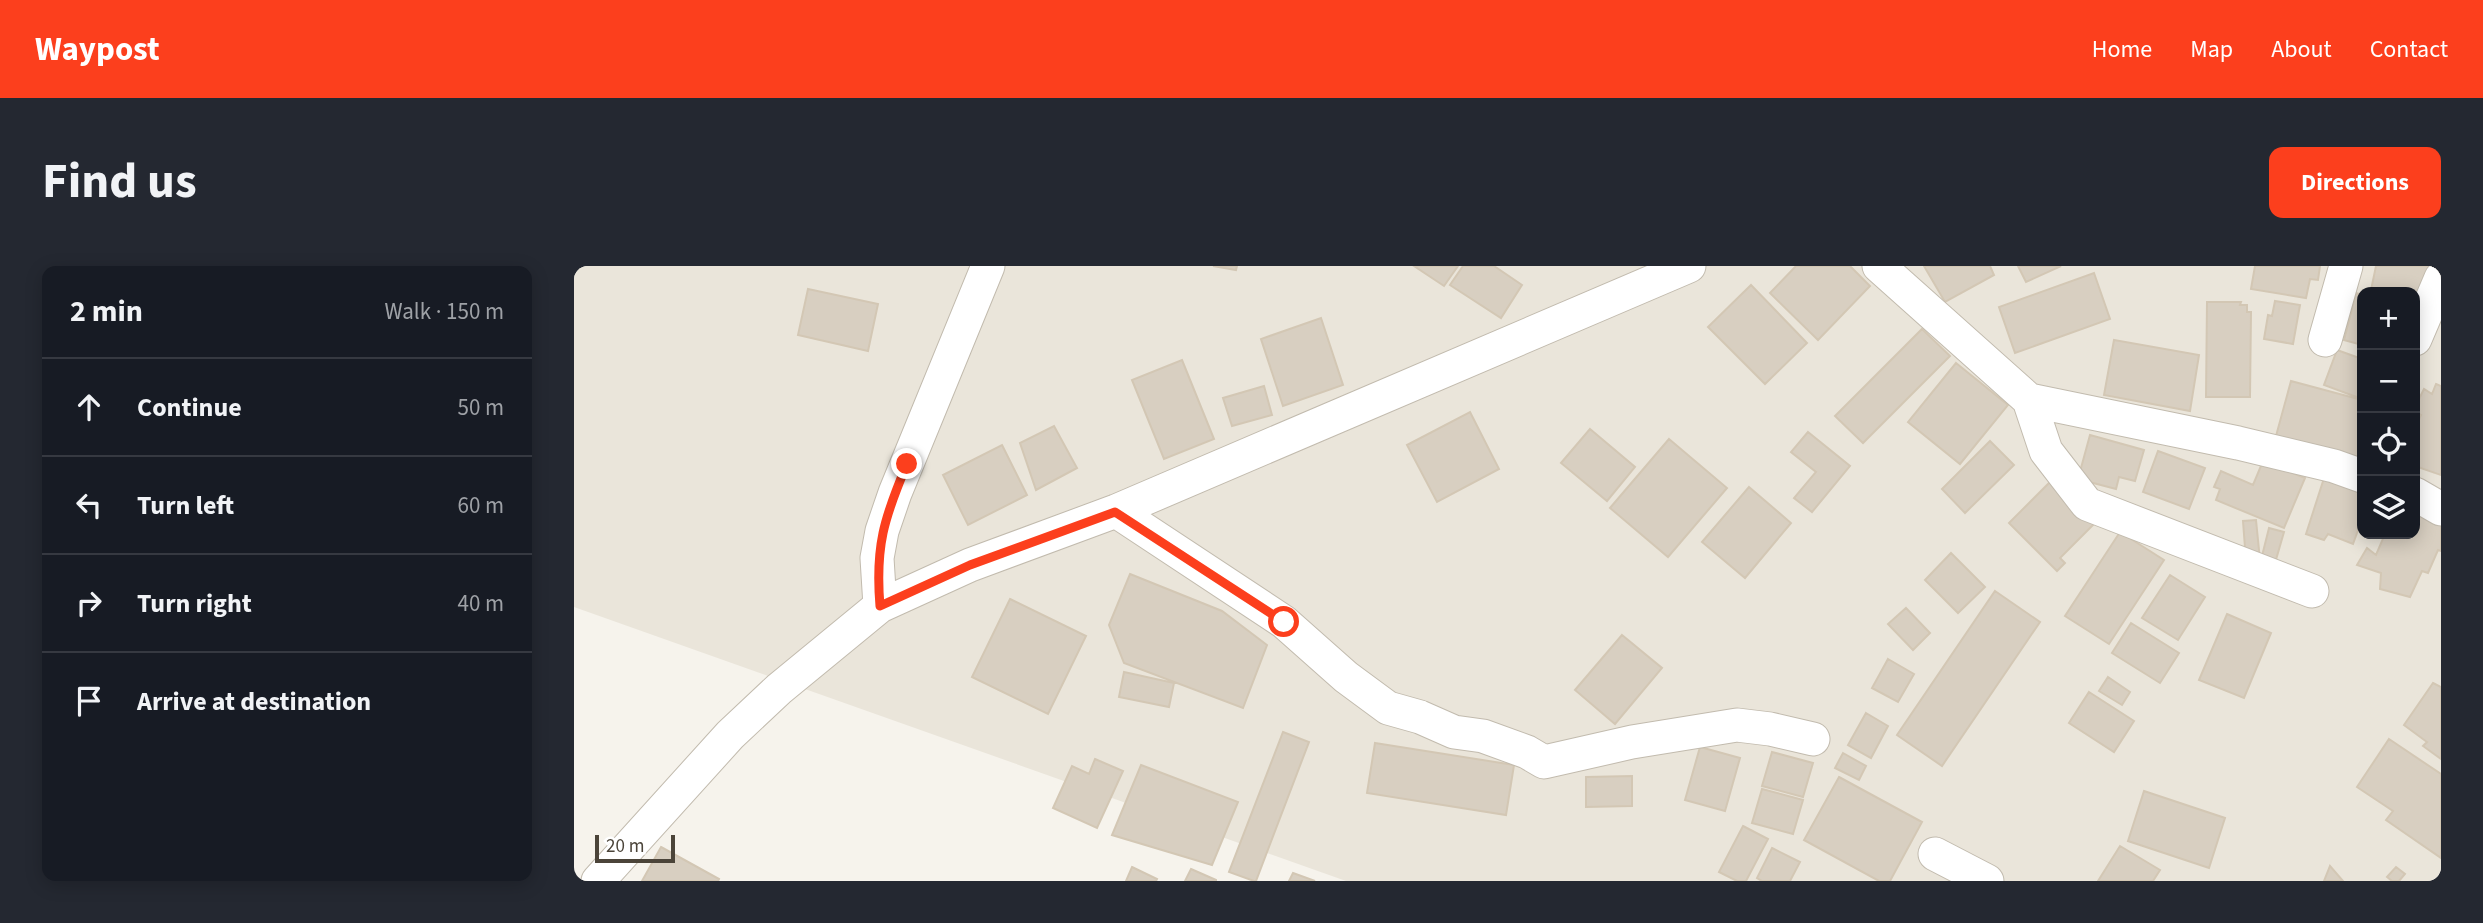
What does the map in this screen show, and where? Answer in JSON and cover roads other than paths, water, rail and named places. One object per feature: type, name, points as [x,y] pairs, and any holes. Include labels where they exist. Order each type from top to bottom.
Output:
[{"type":"street","points":[[880,606],[877,558],[882,531],[988,266]]},
{"type":"street","points":[[598,881],[730,735],[779,689],[880,606],[970,565],[1115,512],[1689,266]]},
{"type":"street","points":[[1879,266],[2029,400],[2046,450],[2087,504],[2312,592]]},
{"type":"street","points":[[2325,340],[2346,266]]},
{"type":"street","points":[[2420,327],[2441,278]]},
{"type":"street","points":[[2029,400],[2357,470]]},
{"type":"street","points":[[2420,497],[2441,509]]},
{"type":"street","points":[[1115,512],[1284,622],[1346,677],[1388,708],[1420,717],[1454,732],[1483,736],[1527,752],[1544,762],[1632,742],[1737,724],[1813,739]]},
{"type":"street","points":[[1935,854],[1987,881]]}]
